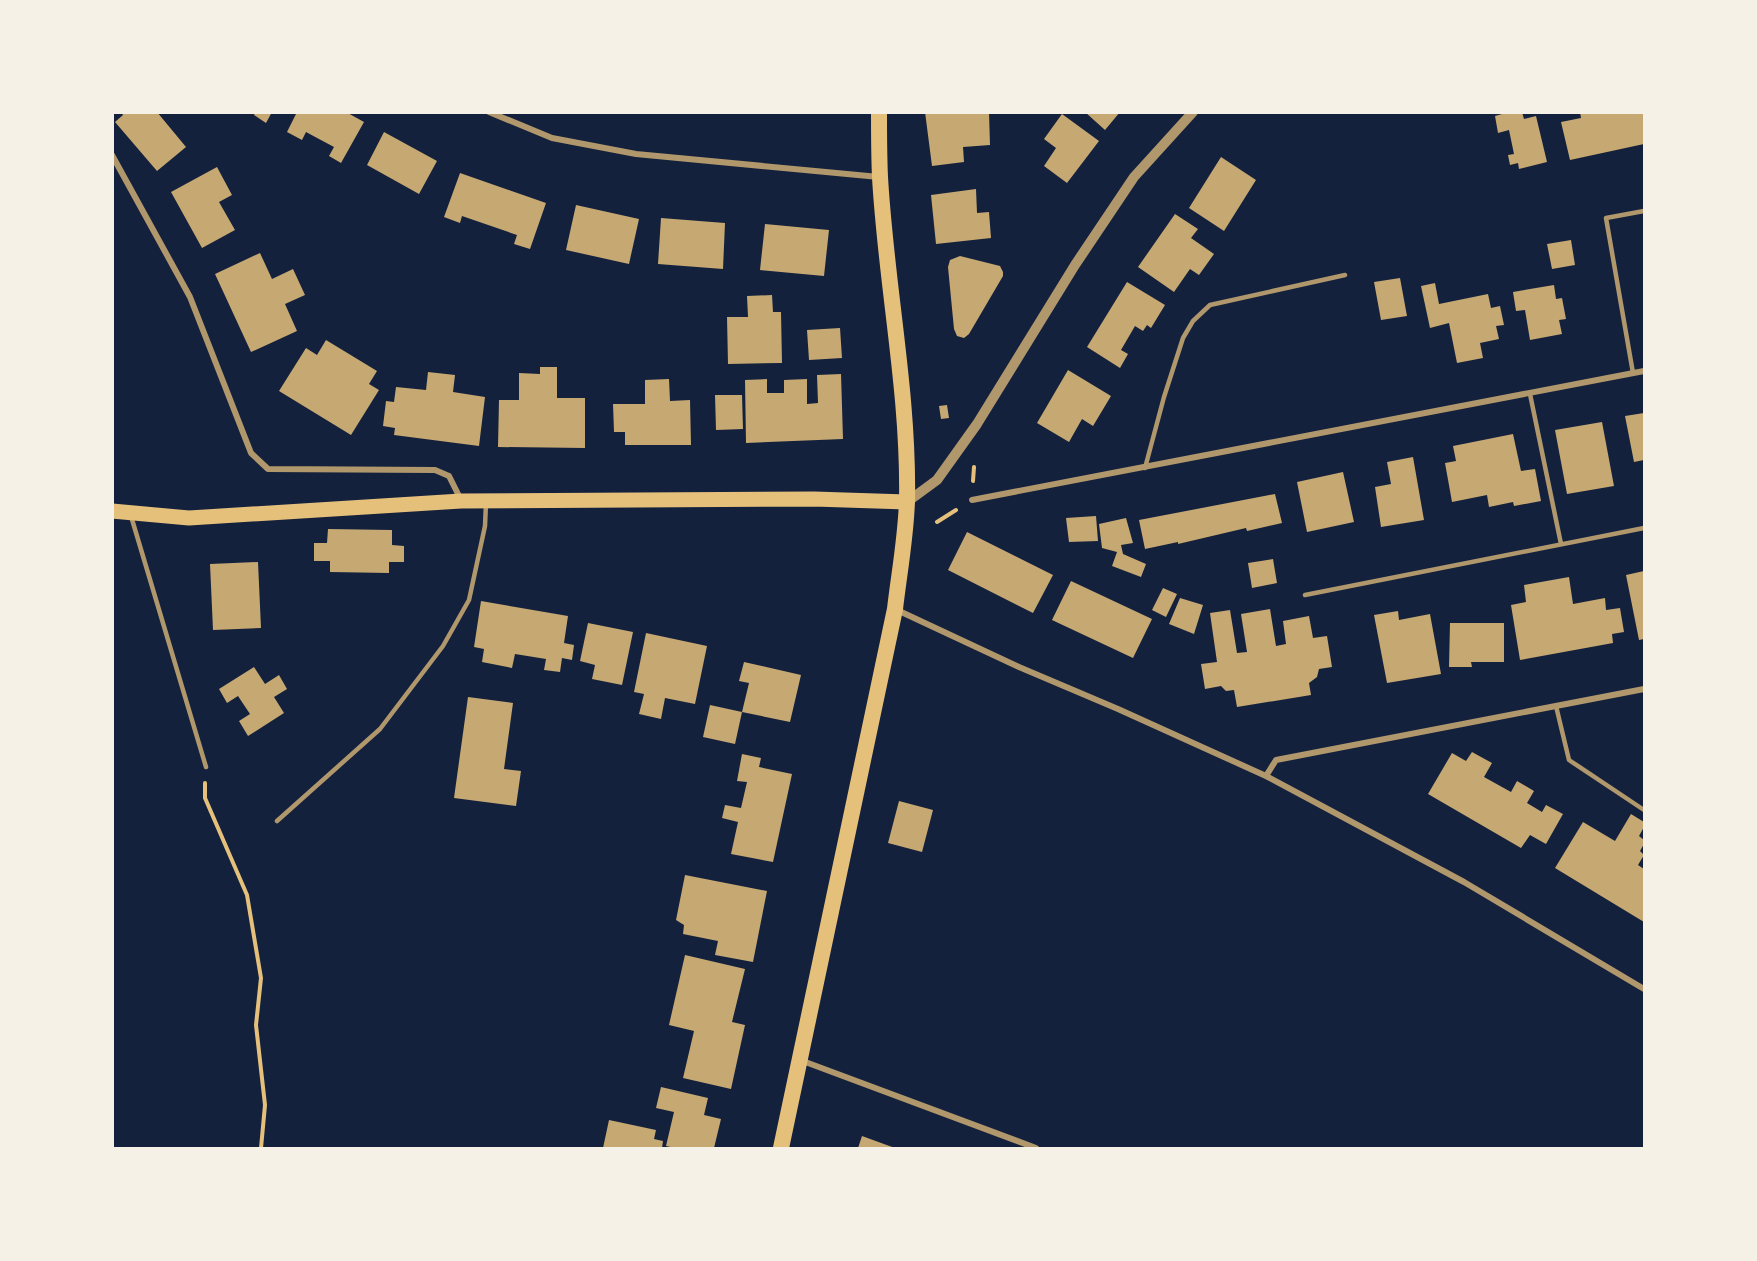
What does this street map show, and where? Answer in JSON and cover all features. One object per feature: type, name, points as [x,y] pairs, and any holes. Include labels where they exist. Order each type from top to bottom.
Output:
[{"type":"highway","points":[[781,1149],[895,609],[907,502],[903,399],[880,177],[879,112]]},
{"type":"main road","points":[[112,511],[189,518],[461,501],[814,499],[907,502]]},
{"type":"street","points":[[489,112],[552,138],[636,154],[880,177]]},
{"type":"street","points":[[907,502],[937,480],[943,472],[977,424],[1075,265],[1134,177],[1193,112]]},
{"type":"street","points":[[112,155],[190,297],[251,453],[268,469],[435,470],[449,476],[461,501]]},
{"type":"street","points":[[972,500],[1644,371]]},
{"type":"street","points":[[895,609],[1019,667],[1118,708],[1266,776],[1464,882],[1644,990]]},
{"type":"street","points":[[1266,776],[1276,760],[1644,689]]},
{"type":"street","points":[[800,1059],[1036,1149]]},
{"type":"lane","points":[[1634,373],[1606,219],[1644,211]]},
{"type":"lane","points":[[1145,468],[1167,387],[1183,338],[1193,321],[1210,305],[1345,275]]},
{"type":"lane","points":[[1530,394],[1561,544]]},
{"type":"lane","points":[[278,821],[380,729],[443,646],[469,600],[485,526],[486,502]]},
{"type":"lane","points":[[130,514],[206,768]]},
{"type":"lane","points":[[1305,595],[1644,528]]},
{"type":"lane","points":[[1556,706],[1569,760],[1644,810]]},
{"type":"path","points":[[206,768],[205,798],[247,895],[261,978],[256,1025],[265,1105],[261,1149]]},
{"type":"building","points":[[121,112],[157,112],[186,147],[157,171],[115,122],[123,115]]},
{"type":"building","points":[[255,112],[272,112],[266,123],[254,115]]},
{"type":"building","points":[[297,112],[346,112],[364,122],[341,163],[329,156],[334,147],[306,132],[302,140],[287,132]]},
{"type":"building","points":[[925,112],[989,112],[990,145],[963,147],[964,162],[932,166]]},
{"type":"building","points":[[1085,112],[1120,112],[1105,130]]},
{"type":"building","points":[[1509,112],[1522,112],[1524,119],[1536,116],[1547,162],[1519,169],[1518,163],[1510,165],[1508,155],[1514,154],[1509,130],[1498,133],[1495,116]]},
{"type":"building","points":[[1580,112],[1644,112],[1644,144],[1570,160],[1561,122],[1581,118]]},
{"type":"building","points":[[1062,114],[1099,141],[1067,183],[1044,166],[1056,148],[1044,139]]},
{"type":"building","points":[[384,132],[437,161],[419,194],[367,165]]},
{"type":"building","points":[[1221,157],[1256,180],[1224,231],[1189,208]]},
{"type":"building","points":[[217,167],[232,195],[219,202],[235,230],[202,248],[171,192]]},
{"type":"building","points":[[460,173],[546,203],[530,249],[514,244],[517,235],[462,216],[460,223],[444,217]]},
{"type":"building","points":[[976,189],[977,213],[989,212],[991,238],[936,244],[931,195]]},
{"type":"building","points":[[576,205],[639,219],[629,264],[566,250]]},
{"type":"building","points":[[1175,214],[1198,229],[1191,238],[1214,254],[1199,275],[1190,269],[1174,292],[1138,267]]},
{"type":"building","points":[[661,218],[725,223],[723,269],[658,264]]},
{"type":"building","points":[[765,224],[829,230],[824,276],[760,270]]},
{"type":"building","points":[[1571,240],[1575,265],[1552,269],[1547,244]]},
{"type":"building","points":[[260,253],[272,279],[293,269],[305,295],[285,304],[297,331],[251,352],[215,274]]},
{"type":"building","points":[[960,256],[1000,266],[1003,272],[1003,276],[969,334],[964,338],[957,336],[954,329],[948,267],[950,260]]},
{"type":"building","points":[[1400,278],[1407,316],[1381,320],[1374,282]]},
{"type":"building","points":[[1127,282],[1165,305],[1151,328],[1147,325],[1143,331],[1135,326],[1121,350],[1128,354],[1120,368],[1087,347]]},
{"type":"building","points":[[1435,283],[1439,304],[1488,294],[1491,308],[1500,306],[1504,325],[1496,326],[1499,339],[1480,343],[1483,358],[1457,363],[1449,323],[1430,328],[1421,286]]},
{"type":"building","points":[[1554,285],[1556,299],[1562,298],[1566,319],[1559,320],[1562,334],[1530,340],[1525,310],[1516,311],[1513,292]]},
{"type":"building","points":[[772,295],[773,312],[781,312],[782,363],[728,364],[727,317],[748,317],[747,296]]},
{"type":"building","points":[[840,328],[842,358],[809,360],[807,330]]},
{"type":"building","points":[[326,340],[377,371],[369,384],[379,390],[351,435],[279,391],[306,348],[317,355]]},
{"type":"building","points":[[540,367],[557,367],[557,398],[585,398],[585,448],[498,447],[499,400],[519,400],[519,373],[540,374]]},
{"type":"building","points":[[1068,370],[1111,396],[1093,426],[1082,419],[1069,442],[1037,423]]},
{"type":"building","points":[[428,372],[455,375],[453,392],[485,397],[479,446],[394,435],[395,428],[383,426],[386,401],[394,402],[396,387],[426,390]]},
{"type":"building","points":[[841,374],[843,439],[746,443],[745,380],[767,379],[767,393],[784,393],[784,380],[807,379],[807,404],[818,403],[817,375]]},
{"type":"building","points":[[669,379],[670,401],[690,400],[691,445],[625,445],[625,432],[614,432],[613,404],[645,404],[645,380]]},
{"type":"building","points":[[715,395],[742,395],[743,429],[716,430]]},
{"type":"building","points":[[947,405],[949,418],[941,419],[939,406]]},
{"type":"building","points":[[1644,413],[1644,460],[1634,462],[1625,416]]},
{"type":"building","points":[[1602,422],[1614,486],[1567,494],[1555,430]]},
{"type":"building","points":[[1513,434],[1521,471],[1535,469],[1541,501],[1514,506],[1513,502],[1489,507],[1487,495],[1452,502],[1445,463],[1456,461],[1453,446]]},
{"type":"building","points":[[1413,457],[1424,520],[1381,527],[1375,487],[1391,484],[1387,462]]},
{"type":"building","points":[[1343,472],[1354,522],[1307,532],[1297,482]]},
{"type":"building","points":[[1275,494],[1282,523],[1145,549],[1139,520]]},
{"type":"building","points":[[1096,516],[1098,541],[1069,542],[1066,518]]},
{"type":"building","points":[[1126,518],[1133,543],[1121,545],[1123,554],[1146,564],[1141,577],[1112,566],[1117,552],[1102,548],[1099,524]]},
{"type":"building","points":[[328,529],[392,530],[392,545],[404,546],[404,562],[389,562],[389,573],[330,572],[330,561],[314,561],[314,543],[327,543]]},
{"type":"building","points":[[967,532],[1053,575],[1033,613],[948,570]]},
{"type":"building","points":[[1273,559],[1277,583],[1252,588],[1248,563]]},
{"type":"building","points":[[258,562],[261,628],[213,630],[210,564]]},
{"type":"building","points":[[1644,571],[1644,639],[1639,640],[1626,575]]},
{"type":"building","points":[[1569,577],[1573,604],[1605,598],[1606,610],[1620,608],[1624,632],[1612,634],[1613,643],[1520,660],[1511,605],[1526,602],[1524,585]]},
{"type":"building","points":[[1071,581],[1152,619],[1133,658],[1052,620]]},
{"type":"building","points":[[1163,588],[1177,594],[1166,617],[1152,610]]},
{"type":"building","points":[[1180,598],[1203,605],[1194,634],[1169,624]]},
{"type":"building","points":[[481,601],[568,616],[564,643],[574,645],[572,660],[562,658],[560,672],[544,670],[546,659],[515,654],[512,668],[482,662],[484,649],[474,647]]},
{"type":"building","points":[[1270,609],[1276,646],[1286,644],[1283,621],[1309,616],[1313,638],[1327,636],[1332,667],[1319,669],[1317,677],[1309,683],[1311,695],[1237,707],[1234,690],[1226,691],[1221,686],[1205,689],[1201,664],[1217,662],[1210,613],[1230,610],[1237,653],[1247,652],[1241,614]]},
{"type":"building","points":[[1398,611],[1399,620],[1430,614],[1441,674],[1387,683],[1374,615]]},
{"type":"building","points":[[588,623],[633,632],[622,685],[592,679],[595,665],[580,661]]},
{"type":"building","points":[[1450,623],[1504,623],[1504,662],[1471,662],[1472,667],[1449,667]]},
{"type":"building","points":[[646,633],[707,646],[695,704],[665,698],[661,719],[639,714],[644,694],[634,692]]},
{"type":"building","points":[[744,662],[801,675],[790,722],[742,712],[749,683],[739,681]]},
{"type":"building","points":[[254,667],[265,684],[279,675],[287,689],[274,697],[284,713],[248,736],[239,721],[250,714],[238,696],[227,703],[219,689]]},
{"type":"building","points":[[468,697],[513,703],[504,769],[521,771],[516,806],[454,798]]},
{"type":"building","points":[[710,705],[742,712],[735,744],[703,737]]},
{"type":"building","points":[[1472,752],[1492,763],[1484,777],[1511,792],[1517,781],[1534,791],[1527,803],[1542,812],[1546,805],[1563,814],[1546,844],[1530,835],[1521,848],[1428,794],[1452,753],[1466,761]]},
{"type":"building","points":[[742,754],[761,758],[759,767],[792,774],[773,862],[731,854],[738,822],[722,818],[725,805],[741,808],[747,782],[737,781]]},
{"type":"building","points":[[899,801],[933,810],[922,852],[888,843]]},
{"type":"building","points":[[1631,814],[1644,822],[1639,836],[1644,840],[1640,851],[1644,855],[1638,865],[1644,869],[1644,922],[1555,868],[1583,822],[1615,841]]},
{"type":"building","points":[[685,875],[767,891],[753,962],[715,955],[718,941],[683,934],[684,925],[676,920]]},
{"type":"building","points":[[685,955],[745,969],[732,1022],[745,1025],[731,1089],[683,1078],[694,1031],[669,1025]]},
{"type":"building","points":[[661,1087],[708,1098],[704,1115],[721,1119],[714,1148],[666,1146],[674,1112],[656,1108]]},
{"type":"building","points":[[609,1120],[656,1130],[654,1139],[663,1141],[662,1148],[603,1148]]},
{"type":"building","points":[[862,1136],[895,1148],[858,1148]]}]
